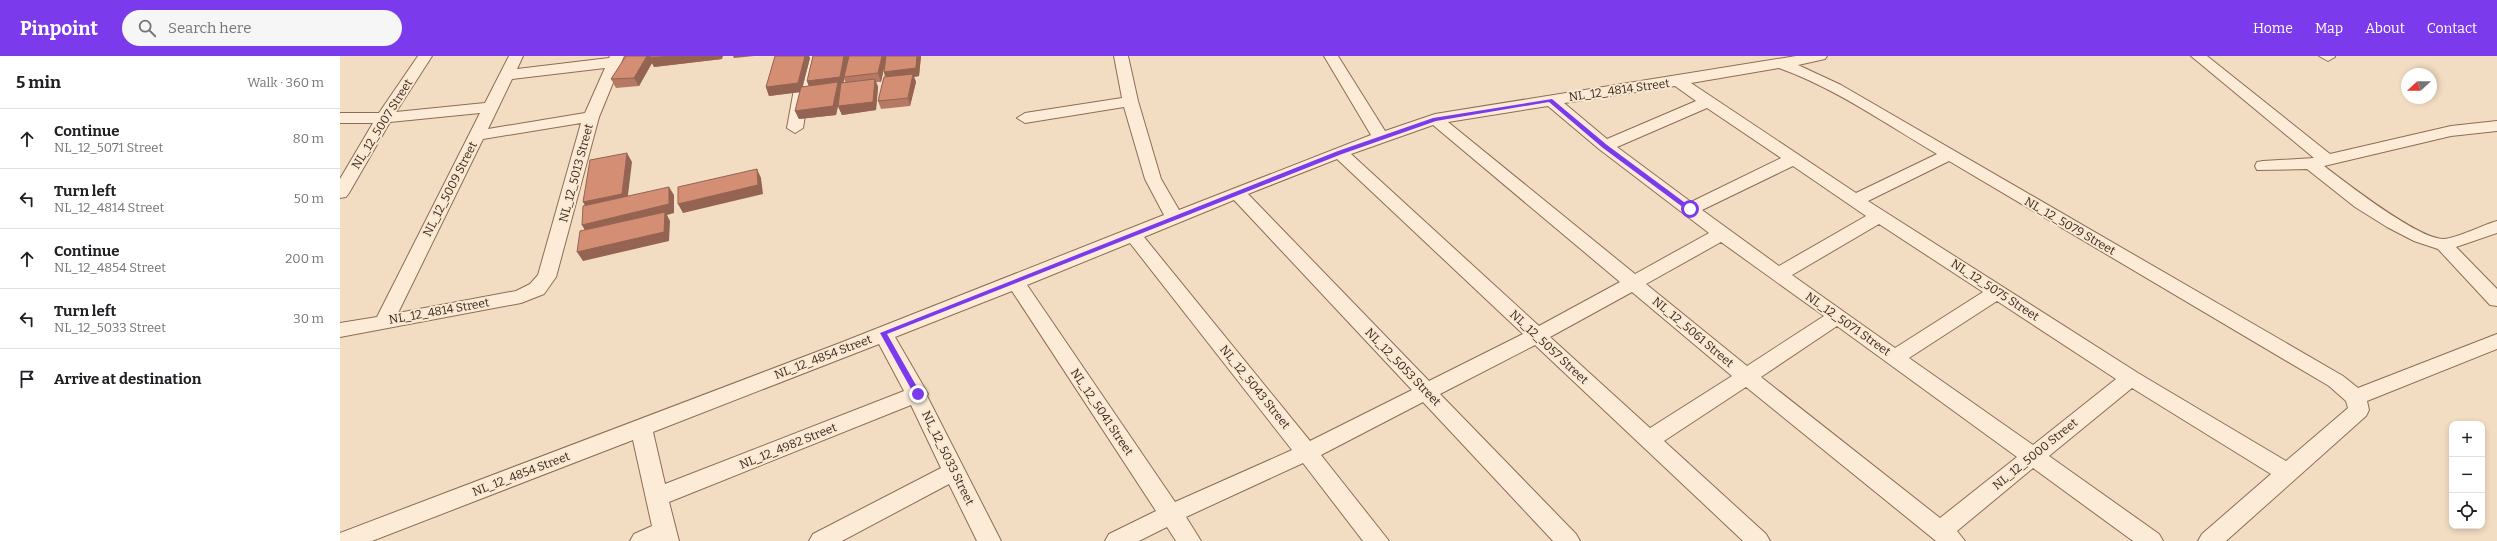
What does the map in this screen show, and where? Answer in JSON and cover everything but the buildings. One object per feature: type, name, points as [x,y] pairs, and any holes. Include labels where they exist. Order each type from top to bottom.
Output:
[{"type":"street","name":"NL_12_5007 Street","points":[[340,193],[384,118],[425,56]]},
{"type":"street","name":"NL_12_5009 Street","points":[[384,322],[516,56]]},
{"type":"street","points":[[795,128],[807,56]]},
{"type":"street","points":[[1121,56],[1130,101],[1152,179],[1174,217]]},
{"type":"street","points":[[1331,56],[1381,138]]},
{"type":"street","name":"NL_12_4814 Street","points":[[1435,119],[1550,100],[1679,82],[1820,56]]},
{"type":"street","points":[[2198,56],[2328,161]]},
{"type":"street","points":[[507,75],[615,59]]},
{"type":"street","name":"NL_12_5013 Street","points":[[537,289],[547,277],[591,117],[615,59]]},
{"type":"street","name":"NL_12_5079 Street","points":[[1780,64],[1810,74],[1836,88],[2336,381],[2356,397]]},
{"type":"street","name":"NL_12_5075 Street","points":[[1679,82],[1706,102],[1997,292],[2131,378],[2287,473]]},
{"type":"street","name":"NL_12_5071 Street","points":[[1550,100],[1605,146],[1722,234],[1895,357],[2030,456],[2151,541]]},
{"type":"street","points":[[1025,118],[1130,101]]},
{"type":"street","points":[[1605,146],[1706,102]]},
{"type":"street","points":[[340,118],[384,118],[492,107]]},
{"type":"street","points":[[478,135],[591,117]]},
{"type":"street","name":"NL_12_4854 Street","points":[[346,541],[1016,283],[1174,217],[1340,152],[1435,119]]},
{"type":"street","name":"NL_12_5061 Street","points":[[1435,119],[1746,376],[1947,536]]},
{"type":"street","points":[[2263,166],[2311,164],[2452,131],[2497,126]]},
{"type":"street","name":"NL_12_5057 Street","points":[[1340,152],[1758,541]]},
{"type":"street","points":[[1855,200],[1948,155]]},
{"type":"street","points":[[1690,209],[1793,159]]},
{"type":"street","points":[[2311,164],[2361,203],[2393,223],[2420,237],[2444,245],[2497,300]]},
{"type":"street","name":"NL_12_5053 Street","points":[[1237,193],[1568,541]]},
{"type":"street","points":[[1779,274],[1879,216]]},
{"type":"street","points":[[2444,245],[2497,227]]},
{"type":"street","name":"NL_12_5043 Street","points":[[1132,234],[1378,541]]},
{"type":"street","points":[[1117,541],[1171,514],[1307,452],[1536,336],[1722,234]]},
{"type":"street","name":"NL_12_5041 Street","points":[[1016,283],[1189,541]]},
{"type":"street","name":"NL_12_4814 Street","points":[[340,330],[521,297],[537,289]]},
{"type":"street","points":[[1895,357],[1997,292]]},
{"type":"street","points":[[1649,440],[1837,317]]},
{"type":"street","name":"NL_12_5033 Street","points":[[883,333],[918,394],[954,472],[989,541]]},
{"type":"street","points":[[2210,541],[2359,410],[2356,397],[2497,341]]},
{"type":"street","name":"NL_12_5000 Street","points":[[1947,536],[2030,456],[2131,378]]},
{"type":"street","name":"NL_12_4982 Street","points":[[657,497],[918,394]]},
{"type":"street","points":[[641,428],[665,536],[642,541]]},
{"type":"street","points":[[821,541],[954,472]]},
{"type":"route","points":[[918,394],[883,333],[1016,283],[1174,217],[1318,162],[1340,152],[1435,119],[1550,100],[1605,146],[1690,209]]}]
